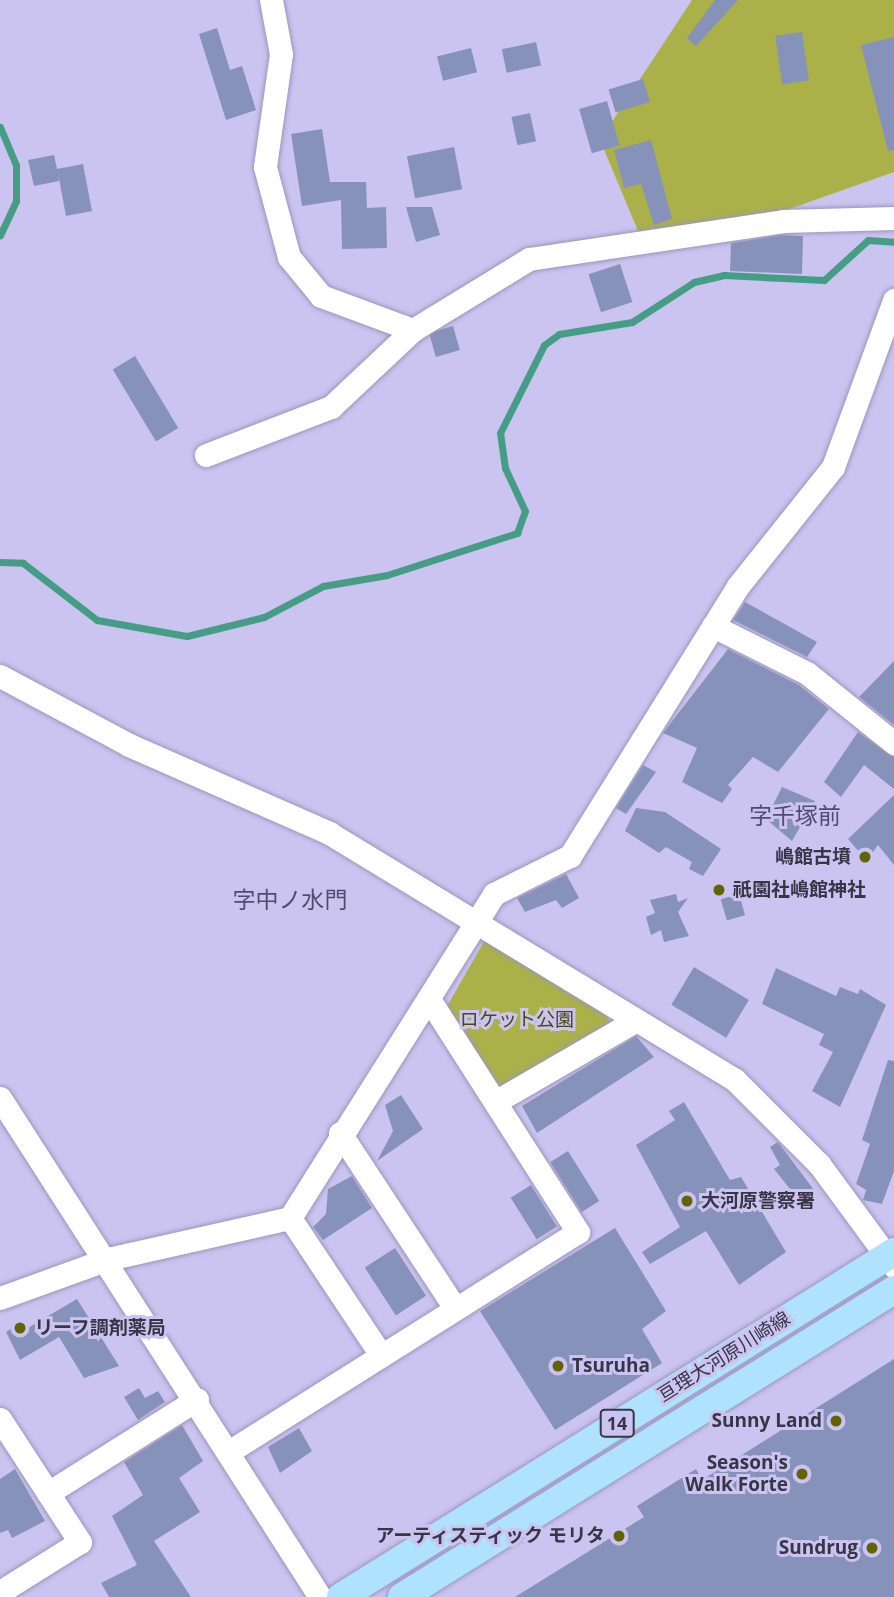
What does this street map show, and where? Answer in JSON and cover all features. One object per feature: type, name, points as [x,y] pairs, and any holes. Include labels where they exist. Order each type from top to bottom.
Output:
[{"type":"main road","name":"亘理大河原川崎線","points":[[341,1597],[892,1258]]},
{"type":"main road","name":"亘理大河原川崎線","points":[[402,1597],[894,1290]]},
{"type":"street","points":[[271,0],[281,54],[265,167],[289,257],[321,296],[413,330]]},
{"type":"street","points":[[206,455],[331,407],[413,330],[496,276],[571,248],[783,221],[894,218]]},
{"type":"street","points":[[0,1298],[108,1259],[290,1217],[340,1133],[430,1000],[494,894],[570,856],[713,626],[834,467],[894,300]]},
{"type":"street","points":[[713,626],[807,673],[894,743]]},
{"type":"street","points":[[0,676],[129,745],[329,834],[736,1080],[819,1164],[892,1258]]},
{"type":"street","points":[[230,1451],[578,1232],[430,1000]]},
{"type":"street","points":[[495,1102],[635,1021]]},
{"type":"street","points":[[0,1098],[108,1259],[320,1597]]},
{"type":"street","points":[[340,1133],[455,1308]]},
{"type":"street","points":[[290,1217],[381,1354]]},
{"type":"street","points":[[48,1493],[197,1399]]},
{"type":"street","points":[[0,1419],[80,1542],[0,1592]]},
{"type":"green space","points":[[692,0],[894,0],[894,172],[775,214],[641,238],[600,140]]},
{"type":"green space","name":"ロケット公園","points":[[486,938],[605,1012],[610,1024],[512,1087],[498,1086],[446,1008]]},
{"type":"building","points":[[715,0],[738,0],[696,46],[687,38]]},
{"type":"building","points":[[217,28],[230,70],[242,66],[256,110],[226,120],[199,34]]},
{"type":"building","points":[[802,32],[809,81],[782,84],[775,36]]},
{"type":"building","points":[[894,37],[894,150],[888,151],[861,45]]},
{"type":"building","points":[[536,42],[541,65],[507,73],[502,49]]},
{"type":"building","points":[[471,48],[477,72],[443,81],[437,56]]},
{"type":"building","points":[[643,79],[650,102],[616,112],[609,90]]},
{"type":"building","points":[[607,101],[620,145],[592,153],[579,109]]},
{"type":"building","points":[[530,113],[536,141],[517,145],[511,117]]},
{"type":"building","points":[[322,129],[330,182],[366,182],[367,208],[386,207],[387,248],[342,249],[341,200],[302,206],[291,134]]},
{"type":"building","points":[[651,140],[672,219],[654,225],[641,184],[624,188],[614,150]]},
{"type":"building","points":[[454,147],[462,189],[415,198],[407,156]]},
{"type":"building","points":[[54,155],[57,169],[83,164],[92,211],[66,216],[58,173],[59,181],[34,186],[28,160]]},
{"type":"building","points":[[406,207],[432,207],[440,235],[416,242]]},
{"type":"building","points":[[781,235],[803,236],[802,274],[730,271],[731,243]]},
{"type":"building","points":[[620,264],[632,302],[601,312],[589,274]]},
{"type":"building","points":[[453,326],[460,350],[436,357],[429,333]]},
{"type":"building","points":[[135,356],[178,428],[156,441],[113,369]]},
{"type":"building","points":[[745,602],[817,642],[807,657],[733,620]]},
{"type":"building","points":[[728,649],[799,685],[829,709],[778,772],[753,757],[728,785],[732,789],[722,803],[682,782],[697,748],[663,733]]},
{"type":"building","points":[[894,661],[894,725],[859,697]]},
{"type":"building","points":[[858,732],[894,757],[894,789],[864,765],[841,797],[824,782]]},
{"type":"building","points":[[643,765],[656,772],[626,814],[616,808]]},
{"type":"building","points":[[782,787],[815,801],[792,841],[766,819]]},
{"type":"building","points":[[894,795],[894,865],[878,845],[867,861],[848,839]]},
{"type":"building","points":[[636,808],[665,812],[721,849],[703,876],[689,869],[692,862],[666,847],[659,853],[625,831]]},
{"type":"building","points":[[566,874],[579,898],[562,908],[556,900],[525,912],[517,898]]},
{"type":"building","points":[[676,894],[678,902],[688,898],[678,912],[689,936],[664,942],[661,930],[651,935],[646,917],[655,913],[650,900]]},
{"type":"building","points":[[739,894],[745,915],[727,920],[721,899]]},
{"type":"building","points":[[694,967],[749,1000],[726,1038],[671,1005]]},
{"type":"building","points":[[776,968],[836,996],[840,987],[858,994],[860,989],[886,1005],[840,1107],[812,1091],[833,1052],[819,1045],[824,1034],[762,1004]]},
{"type":"building","points":[[636,1036],[654,1057],[537,1133],[522,1106]]},
{"type":"building","points":[[888,1060],[894,1061],[894,1171],[882,1204],[863,1200],[866,1190],[856,1184],[870,1144],[862,1140]]},
{"type":"building","points":[[401,1095],[423,1129],[377,1161],[393,1131],[385,1105]]},
{"type":"building","points":[[684,1102],[730,1180],[741,1177],[786,1252],[739,1285],[706,1231],[650,1264],[642,1252],[680,1227],[636,1145],[675,1120],[669,1111]]},
{"type":"building","points":[[778,1142],[814,1190],[798,1199],[774,1169],[780,1165],[770,1147]]},
{"type":"building","points":[[568,1151],[599,1201],[581,1212],[550,1162]]},
{"type":"building","points":[[352,1176],[372,1208],[323,1240],[313,1227],[326,1214],[328,1189]]},
{"type":"building","points":[[531,1185],[557,1227],[537,1239],[511,1198]]},
{"type":"building","points":[[615,1228],[666,1311],[642,1329],[662,1363],[555,1430],[480,1311]]},
{"type":"building","points":[[395,1248],[426,1296],[396,1315],[365,1268]]},
{"type":"building","points":[[77,1299],[119,1366],[84,1378],[59,1337],[20,1360],[6,1332],[21,1322],[26,1329]]},
{"type":"building","name":"Season's Walk Forte","points":[[894,1359],[894,1597],[515,1597],[644,1517],[637,1506],[696,1469],[702,1480]]},
{"type":"building","points":[[139,1388],[145,1398],[158,1391],[165,1402],[138,1420],[124,1397]]},
{"type":"building","points":[[182,1425],[203,1461],[179,1478],[200,1512],[154,1541],[191,1597],[109,1597],[101,1583],[137,1565],[112,1516],[143,1495],[124,1462]]},
{"type":"building","points":[[299,1428],[312,1451],[280,1473],[268,1447]]},
{"type":"building","points":[[15,1469],[45,1521],[12,1538],[8,1530],[0,1533],[0,1479]]},
{"type":"waterway","points":[[0,127],[16,165],[16,201],[0,236]]},
{"type":"waterway","points":[[0,562],[23,563],[97,620],[187,636],[264,617],[323,586],[387,575],[517,533],[525,511],[505,468],[500,433],[544,345],[559,334],[632,322],[694,282],[724,275],[824,280],[868,240],[894,242]]},
{"type":"place","name":"嶋館古墳","points":[[865,857]]},
{"type":"place","name":"祇園社嶋館神社","points":[[719,890]]},
{"type":"place","name":"大河原警察署","points":[[687,1201]]},
{"type":"place","name":"リーフ調剤薬局","points":[[20,1328]]},
{"type":"place","name":"Tsuruha","points":[[558,1366]]},
{"type":"place","name":"Sunny Land","points":[[836,1421]]},
{"type":"place","name":"Season's Walk Forte","points":[[802,1474]]},
{"type":"place","name":"アーティスティック モリタ","points":[[619,1536]]},
{"type":"place","name":"Sundrug","points":[[872,1548]]},
{"type":"district","name":"字千塚前","points":[[795,815]]},
{"type":"district","name":"字中ノ水門","points":[[290,899]]}]
